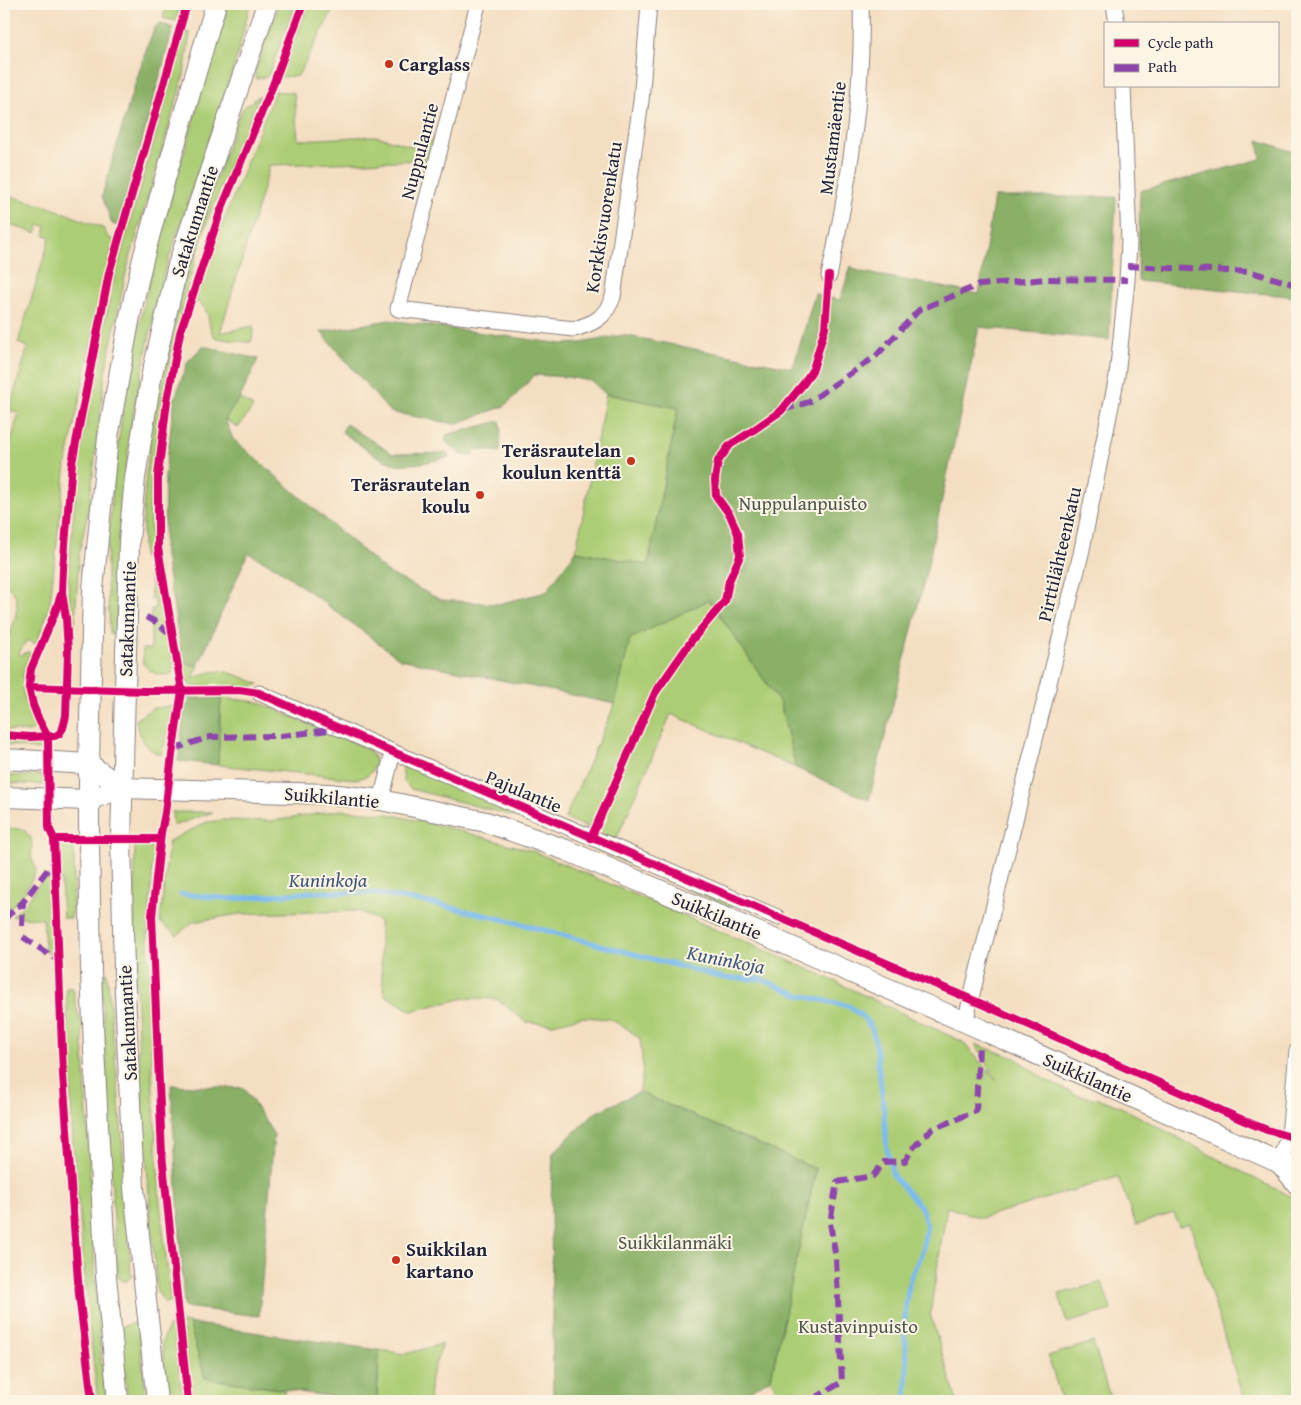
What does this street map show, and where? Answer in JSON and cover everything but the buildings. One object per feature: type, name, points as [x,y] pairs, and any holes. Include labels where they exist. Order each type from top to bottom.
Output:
[{"type":"main road","name":"Satakunnantie","points":[[118,1401],[106,1276],[94,1049],[89,839],[93,589],[108,437],[130,316],[164,182],[216,4]]},
{"type":"main road","name":"Satakunnantie","points":[[157,1401],[134,1189],[124,971],[121,839],[129,541],[135,478],[150,378],[178,265],[267,4]]},
{"type":"main road","points":[[4,759],[89,764],[122,788]]},
{"type":"main road","points":[[4,797],[89,800],[122,788]]},
{"type":"main road","name":"Suikkilantie","points":[[122,788],[329,794],[381,800],[486,822],[566,850],[1289,1164],[1297,1184]]},
{"type":"street","name":"Nuppulantie","points":[[398,309],[478,4]]},
{"type":"street","name":"Korkkisvuorenkatu","points":[[398,309],[574,329],[589,325],[605,313],[614,297],[641,101],[649,4]]},
{"type":"street","name":"Mustamäentie","points":[[828,276],[843,209],[860,91],[861,4]]},
{"type":"street","points":[[1114,4],[1117,22]]},
{"type":"street","name":"Pirttilähteenkatu","points":[[965,1022],[1081,554],[1117,376],[1129,242],[1123,88]]},
{"type":"street","name":"Pajulantie","points":[[259,693],[777,917]]},
{"type":"street","points":[[381,800],[393,752]]},
{"type":"street","points":[[1289,1164],[1289,1136],[1297,1051]]},
{"type":"green space","points":[[167,4],[181,4],[176,21],[163,18]]},
{"type":"green space","points":[[228,4],[250,4],[237,57],[165,270],[152,324],[132,420],[120,525],[116,634],[110,634],[107,577],[108,540],[121,424],[132,363],[144,302],[175,182]]},
{"type":"green space","points":[[279,4],[296,4],[268,76],[256,79],[255,72]]},
{"type":"green space","points":[[309,4],[336,4],[298,76],[279,77]]},
{"type":"green space","points":[[159,23],[173,28],[119,226],[112,224],[102,196],[147,47],[154,29]]},
{"type":"green space","points":[[185,32],[190,33],[184,75],[126,272],[105,373],[89,507],[79,554],[75,622],[71,623],[68,580],[77,472],[93,380],[114,278]]},
{"type":"green space","points":[[275,91],[294,93],[298,140],[376,136],[414,147],[434,140],[428,160],[270,165],[220,333],[253,326],[251,342],[216,338],[210,328],[205,309],[195,301],[204,271]]},
{"type":"green space","points":[[260,95],[208,219],[189,281],[163,396],[152,474],[149,512],[152,544],[143,559],[143,512],[146,473],[157,396],[166,350],[202,219],[238,117],[244,107]]},
{"type":"green space","points":[[1258,140],[1297,153],[1297,297],[1138,281],[1140,191],[1261,159]]},
{"type":"green space","points":[[4,194],[52,208],[103,228],[108,237],[115,241],[106,273],[66,464],[49,610],[36,644],[27,640],[19,654],[31,653],[25,667],[23,680],[25,700],[35,728],[30,732],[4,730],[4,652],[16,616],[17,607],[16,598],[12,590],[4,583],[4,502],[10,480],[4,478],[4,465],[19,413],[9,410],[28,347],[18,343],[50,237],[44,235],[46,226],[39,225],[36,233],[4,223]]},
{"type":"green space","name":"Nuppulanpuisto","points":[[994,197],[1116,197],[1109,340],[979,327],[927,569],[869,800],[796,768],[780,703],[709,600],[630,639],[615,704],[400,659],[277,568],[248,553],[198,666],[183,662],[164,550],[165,476],[174,401],[188,361],[203,346],[258,359],[240,398],[225,419],[233,439],[387,572],[441,600],[498,604],[546,592],[576,551],[648,565],[678,408],[606,394],[591,381],[535,375],[505,406],[455,424],[390,412],[321,332],[389,320],[563,344],[581,343],[623,335],[793,368],[815,294],[840,300],[851,266],[862,272],[979,294]]},
{"type":"green space","name":"Teräsrautelan koulun kenttä","points":[[606,394],[678,408],[648,565],[576,551]]},
{"type":"green space","points":[[240,398],[253,407],[238,428],[225,419]]},
{"type":"green space","points":[[500,421],[500,452],[474,449],[473,456],[462,455],[446,442],[446,435]]},
{"type":"green space","points":[[346,424],[393,454],[446,453],[450,457],[416,464],[396,464],[368,451],[342,432]]},
{"type":"green space","points":[[158,568],[174,668],[172,673],[164,675],[152,672],[143,662],[143,649],[151,649],[151,609],[155,609],[155,599],[151,599],[150,569]]},
{"type":"green space","points":[[709,600],[780,703],[796,768],[671,714],[616,840],[565,818],[615,704],[629,639]]},
{"type":"green space","points":[[183,662],[198,666],[193,679],[202,674],[219,671],[234,674],[259,684],[252,687],[192,686],[188,683]]},
{"type":"green space","points":[[186,698],[221,698],[218,765],[178,761]]},
{"type":"green space","points":[[221,698],[258,702],[367,748],[374,758],[374,768],[362,778],[355,779],[218,765]]},
{"type":"green space","points":[[173,706],[170,725],[161,755],[150,749],[143,741],[136,719],[153,708]]},
{"type":"green space","points":[[4,739],[40,744],[44,746],[44,749],[4,744]]},
{"type":"green space","points":[[413,766],[734,903],[732,908],[562,835],[510,815],[411,789],[404,782],[402,767]]},
{"type":"green space","points":[[43,775],[43,785],[4,783],[4,776]]},
{"type":"green space","name":"Kustavinpuisto","points":[[341,810],[389,814],[533,851],[815,972],[963,1042],[997,1081],[975,1044],[1015,1058],[1047,1081],[1077,1095],[1103,1100],[1121,1107],[1261,1182],[1297,1199],[1297,1401],[1244,1401],[1190,1224],[1179,1227],[1174,1213],[1136,1225],[1118,1177],[981,1218],[947,1207],[930,1314],[957,1401],[780,1401],[771,1378],[816,1169],[639,1092],[642,1072],[640,1039],[628,1029],[610,1019],[582,1017],[553,1024],[526,1022],[497,999],[465,998],[411,1011],[385,995],[382,978],[379,921],[359,911],[239,914],[193,922],[177,935],[160,922],[169,841],[207,822],[223,820],[273,821]]},
{"type":"green space","points":[[172,812],[213,812],[173,825]]},
{"type":"green space","points":[[4,827],[24,830],[31,838],[31,856],[36,870],[23,894],[16,903],[4,912]]},
{"type":"green space","points":[[74,844],[74,888],[71,918],[63,918],[59,847]]},
{"type":"green space","points":[[135,844],[154,847],[148,935],[152,1074],[160,1203],[171,1301],[165,1303],[157,1291],[140,1082],[134,934]]},
{"type":"green space","points":[[50,875],[53,951],[50,954],[45,950],[43,919],[12,916],[25,904],[44,877]]},
{"type":"green space","points":[[101,973],[107,973],[118,1088],[131,1276],[127,1281],[123,1281],[118,1277]]},
{"type":"green space","points":[[66,988],[73,988],[82,1025],[94,1254],[102,1371],[106,1401],[98,1401],[90,1333],[73,1145]]},
{"type":"green space","points":[[171,1085],[244,1088],[274,1135],[259,1316],[184,1307]]},
{"type":"green space","name":"Suikkilanmäki","points":[[639,1092],[816,1169],[771,1378],[733,1401],[553,1401],[551,1202],[553,1153],[593,1114]]},
{"type":"green space","points":[[1102,1282],[1111,1310],[1067,1323],[1059,1294]]},
{"type":"green space","points":[[182,1322],[189,1323],[205,1378],[284,1390],[284,1401],[192,1401]]},
{"type":"green space","points":[[132,1323],[138,1325],[147,1401],[128,1401],[120,1331],[122,1327]]},
{"type":"green space","points":[[189,1323],[379,1350],[377,1401],[361,1401],[205,1378]]},
{"type":"green space","points":[[168,1327],[173,1327],[183,1401],[169,1401],[162,1342]]},
{"type":"green space","points":[[1093,1342],[1111,1401],[1062,1401],[1048,1356]]},
{"type":"green space","points":[[442,1344],[431,1377],[429,1401],[377,1401],[379,1350],[405,1354]]},
{"type":"waterway","name":"Kuninkoja","points":[[181,894],[232,899],[312,892],[373,893],[502,919],[724,978],[761,979],[799,995],[849,1006],[863,1017],[872,1029],[876,1045],[887,1150],[893,1176],[921,1207],[927,1226],[922,1252],[910,1279],[906,1304],[904,1329],[907,1362],[906,1401]]},
{"type":"marked path","points":[[1127,266],[1251,272],[1297,285]]},
{"type":"marked path","points":[[783,410],[809,402],[876,356],[919,310],[979,285],[1046,279],[1127,280]]},
{"type":"marked path","points":[[146,617],[156,622],[173,636]]},
{"type":"marked path","points":[[173,749],[210,737],[281,736],[338,729]]},
{"type":"marked path","points":[[4,919],[23,902],[54,861]]},
{"type":"marked path","points":[[22,926],[23,902]]},
{"type":"marked path","points":[[23,937],[59,961]]},
{"type":"marked path","points":[[817,1401],[817,1397],[842,1382],[836,1258],[830,1223],[837,1182],[873,1176],[884,1162],[905,1161],[913,1148],[932,1129],[976,1111],[979,1045]]},
{"type":"cycle path","points":[[4,735],[55,736],[63,728],[66,716],[68,651],[62,592],[72,463],[109,273],[187,4]]},
{"type":"cycle path","points":[[188,1401],[162,1154],[152,916],[161,833],[182,691],[158,548],[158,475],[167,401],[180,333],[221,210],[273,85],[303,4]]},
{"type":"cycle path","points":[[591,838],[655,693],[692,640],[725,601],[729,581],[740,556],[738,534],[730,515],[716,496],[715,480],[718,461],[730,445],[781,411],[813,369],[825,328],[829,276]]},
{"type":"cycle path","points":[[62,592],[31,669],[29,687],[33,705],[48,737],[49,828],[54,839],[63,1075],[79,1294],[92,1401]]},
{"type":"cycle path","points":[[29,687],[145,691],[239,690],[259,693],[991,1008],[1245,1121],[1297,1139]]},
{"type":"cycle path","points":[[54,839],[160,839]]},
{"type":"place","name":"Carglass","points":[[389,64]]},
{"type":"place","name":"Teräsrautelan koulun kenttä","points":[[631,461]]},
{"type":"place","name":"Teräsrautelan koulu","points":[[480,495]]},
{"type":"place","name":"Suikkilan kartano","points":[[396,1260]]}]
